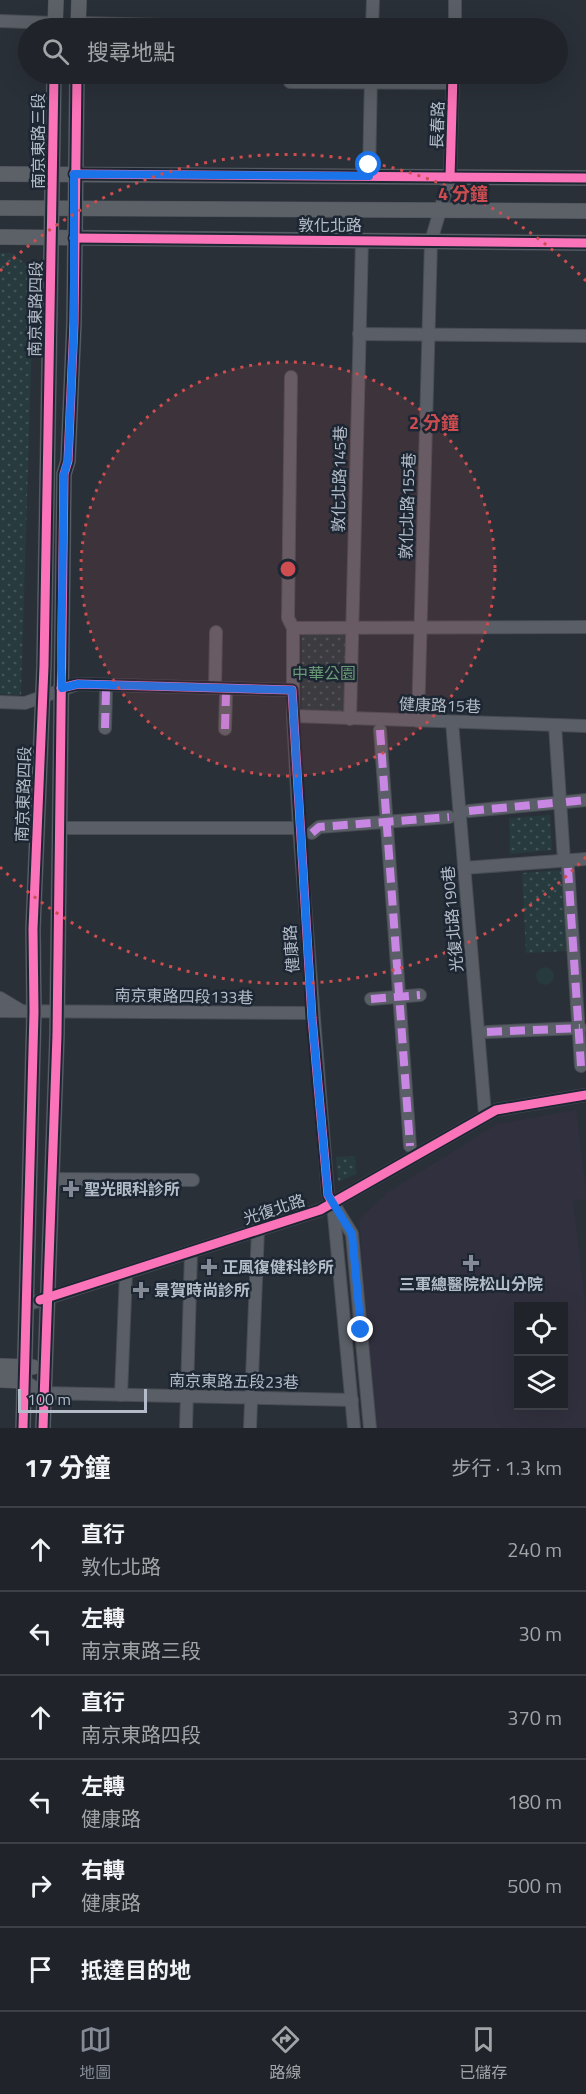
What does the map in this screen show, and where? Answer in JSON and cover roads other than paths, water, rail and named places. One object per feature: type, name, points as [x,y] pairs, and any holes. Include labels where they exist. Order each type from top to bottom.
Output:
[{"type":"main road","points":[[55,18],[56,0]]},
{"type":"main road","points":[[78,18],[79,0]]},
{"type":"main road","name":"南京東路三段","points":[[53,208],[54,84]]},
{"type":"main road","points":[[43,1428],[53,1179],[64,474],[72,393],[77,84]]},
{"type":"main road","points":[[0,174],[586,178]]},
{"type":"main road","name":"敦化北路","points":[[0,208],[586,211]]},
{"type":"main road","name":"南京東路四段","points":[[23,1428],[26,1305],[27,1011],[33,929],[42,698],[53,208]]},
{"type":"main road","name":"敦化北路","points":[[0,237],[586,243]]},
{"type":"main road","points":[[0,1366],[24,1374]]},
{"type":"main road","points":[[0,1380],[45,1367]]},
{"type":"street","points":[[372,18],[373,0]]},
{"type":"street","points":[[455,18],[456,0]]},
{"type":"street","points":[[0,21],[18,23]]},
{"type":"street","points":[[369,176],[371,84]]},
{"type":"street","name":"長春路","points":[[431,241],[450,177],[453,84]]},
{"type":"street","name":"敦化北路145巷","points":[[350,719],[362,240]]},
{"type":"street","name":"敦化北路155巷","points":[[418,721],[431,241]]},
{"type":"street","points":[[359,334],[586,336]]},
{"type":"street","name":"健康路","points":[[291,377],[288,618],[293,628],[293,716],[312,1013],[328,1195],[352,1234],[370,1428]]},
{"type":"street","points":[[293,628],[586,627]]},
{"type":"street","points":[[216,632],[225,729]]},
{"type":"street","points":[[0,702],[25,703],[78,684],[220,691],[292,690]]},
{"type":"street","points":[[105,729],[106,691]]},
{"type":"street","name":"健康路15巷","points":[[293,716],[586,726]]},
{"type":"street","name":"光復北路190巷","points":[[452,722],[485,1114]]},
{"type":"street","points":[[555,725],[566,864],[582,994],[581,1066]]},
{"type":"street","points":[[380,730],[410,1146]]},
{"type":"street","points":[[566,802],[586,800]]},
{"type":"street","points":[[469,811],[553,804]]},
{"type":"street","points":[[312,833],[319,827],[449,817]]},
{"type":"street","points":[[59,828],[299,828]]},
{"type":"street","points":[[464,868],[566,864],[586,859]]},
{"type":"street","points":[[371,999],[420,995]]},
{"type":"street","points":[[0,998],[27,1011]]},
{"type":"street","name":"南京東路四段133巷","points":[[0,1011],[312,1013]]},
{"type":"street","points":[[487,1032],[580,1028]]},
{"type":"street","name":"光復北路","points":[[26,1305],[333,1204],[485,1114],[496,1110],[586,1095]]},
{"type":"street","points":[[53,1179],[193,1180]]},
{"type":"street","name":"健康路","points":[[333,1204],[354,1428]]},
{"type":"street","points":[[250,1428],[258,1230]]},
{"type":"street","points":[[186,1428],[191,1252]]},
{"type":"street","points":[[121,1395],[126,1273]]},
{"type":"street","points":[[24,1374],[44,1393]]},
{"type":"street","name":"南京東路五段23巷","points":[[44,1393],[352,1400]]},
{"type":"place","name":"聖光眼科診所","points":[[71,1189]]},
{"type":"place","name":"三軍總醫院松山分院","points":[[471,1263]]},
{"type":"place","name":"正風復健科診所","points":[[209,1267]]},
{"type":"place","name":"景賀時尚診所","points":[[141,1290]]},
{"type":"park label","name":"中華公園","points":[[324,673]]}]
